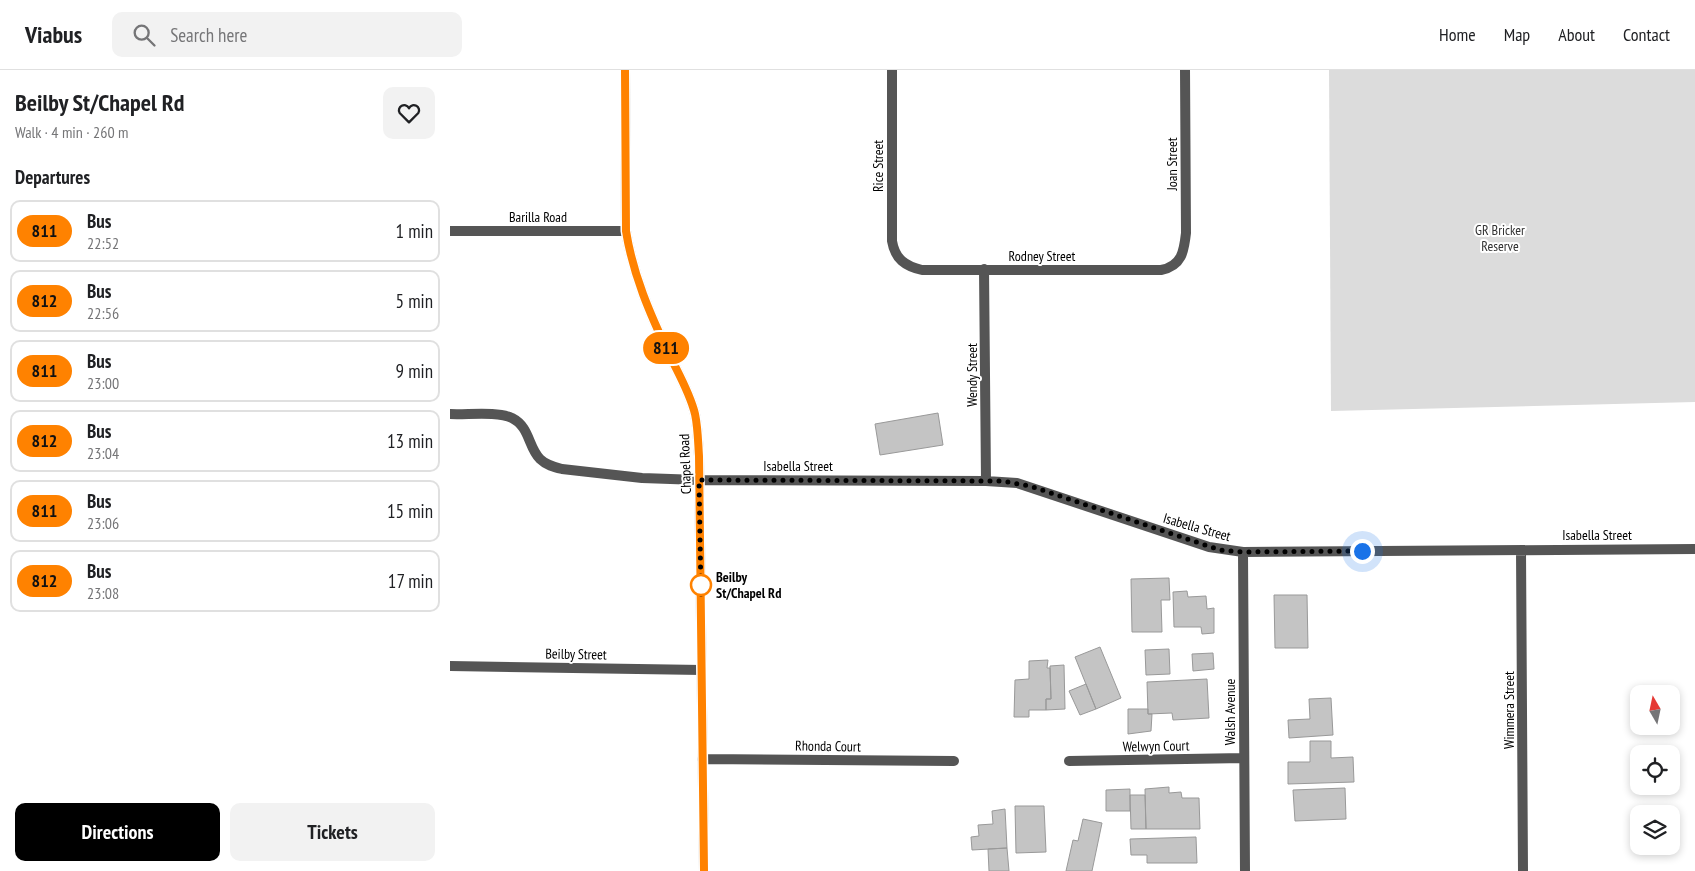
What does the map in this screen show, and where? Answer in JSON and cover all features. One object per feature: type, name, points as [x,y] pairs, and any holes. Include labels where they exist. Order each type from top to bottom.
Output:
[{"type":"street","name":"Chapel Road","points":[[625,70],[626,231],[629,250],[637,281],[689,396],[698,437],[704,871]]},
{"type":"street","name":"Rice Street","points":[[892,70],[892,240],[900,260]]},
{"type":"street","name":"Joan Street","points":[[1181,257],[1186,233],[1186,70]]},
{"type":"street","name":"Barilla Road","points":[[450,232],[626,231]]},
{"type":"street","name":"Rodney Street","points":[[900,260],[913,268],[922,270],[1161,270],[1175,265],[1181,257]]},
{"type":"street","name":"Wendy Street","points":[[984,270],[986,481]]},
{"type":"street","name":"Isabella Street","points":[[450,414],[512,418],[521,424],[527,432],[540,459],[549,465],[562,469],[642,478],[699,480],[1002,481],[1030,486],[1209,547],[1243,552],[1695,548]]},
{"type":"street","name":"Wimmera Street","points":[[1521,550],[1523,871]]},
{"type":"street","name":"Walsh Avenue","points":[[1243,552],[1245,871]]},
{"type":"street","name":"Beilby Street","points":[[450,666],[702,670]]},
{"type":"street","name":"Welwyn Court","points":[[1069,761],[1244,758]]},
{"type":"street","name":"Rhonda Court","points":[[702,759],[954,761]]},
{"type":"green space","name":"GR Bricker Reserve","points":[[1329,70],[1695,70],[1695,402],[1331,411]]},
{"type":"building","points":[[938,413],[943,445],[880,455],[875,424]]},
{"type":"building","points":[[1169,578],[1170,600],[1161,600],[1162,632],[1132,632],[1131,579]]},
{"type":"building","points":[[1187,591],[1188,597],[1206,596],[1207,609],[1214,608],[1214,633],[1202,634],[1201,627],[1174,627],[1173,592]]},
{"type":"building","points":[[1274,595],[1307,595],[1308,648],[1275,648]]},
{"type":"building","points":[[1100,647],[1121,698],[1096,709],[1075,657]]},
{"type":"building","points":[[1169,649],[1170,674],[1146,675],[1145,650]]},
{"type":"building","points":[[1213,653],[1214,669],[1193,671],[1192,654]]},
{"type":"building","points":[[1048,660],[1047,668],[1050,668],[1051,699],[1046,699],[1046,710],[1029,710],[1029,717],[1014,717],[1015,680],[1029,679],[1029,661]]},
{"type":"building","points":[[1064,665],[1065,709],[1046,710],[1046,699],[1051,699],[1050,666]]},
{"type":"building","points":[[1207,679],[1209,718],[1173,720],[1172,713],[1148,714],[1147,682]]},
{"type":"building","points":[[1086,684],[1096,709],[1080,715],[1069,691]]},
{"type":"building","points":[[1331,698],[1333,735],[1289,738],[1288,720],[1310,719],[1309,699]]},
{"type":"building","points":[[1128,709],[1148,709],[1148,714],[1152,714],[1151,731],[1128,734]]},
{"type":"building","points":[[1310,741],[1331,741],[1331,758],[1353,757],[1354,782],[1288,784],[1288,762],[1310,762]]},
{"type":"building","points":[[1169,787],[1169,793],[1181,792],[1182,798],[1199,798],[1200,829],[1146,829],[1145,789]]},
{"type":"building","points":[[1345,788],[1346,819],[1295,821],[1293,790]]},
{"type":"building","points":[[1130,789],[1130,811],[1106,811],[1106,790]]},
{"type":"building","points":[[1130,795],[1145,795],[1146,829],[1131,829]]},
{"type":"building","points":[[1015,806],[1044,806],[1046,852],[1016,853]]},
{"type":"building","points":[[1005,809],[1007,848],[972,850],[971,837],[979,836],[978,825],[993,824],[992,811]]},
{"type":"building","points":[[1083,819],[1102,823],[1092,871],[1066,871],[1073,840],[1078,841]]},
{"type":"building","points":[[1196,837],[1197,863],[1147,863],[1147,855],[1131,855],[1130,839]]},
{"type":"building","points":[[1007,848],[1009,871],[989,871],[988,849]]},
{"type":"bus line","name":"811","points":[[625,70],[626,231],[629,250],[637,281],[689,396],[698,431],[704,871]]},
{"type":"place","name":"Beilby St/Chapel Rd","points":[[701,585]]},
{"type":"route","points":[[701,585],[701,594],[699,480],[1002,481],[1030,486],[1220,550],[1231,552],[1362,551]]}]
